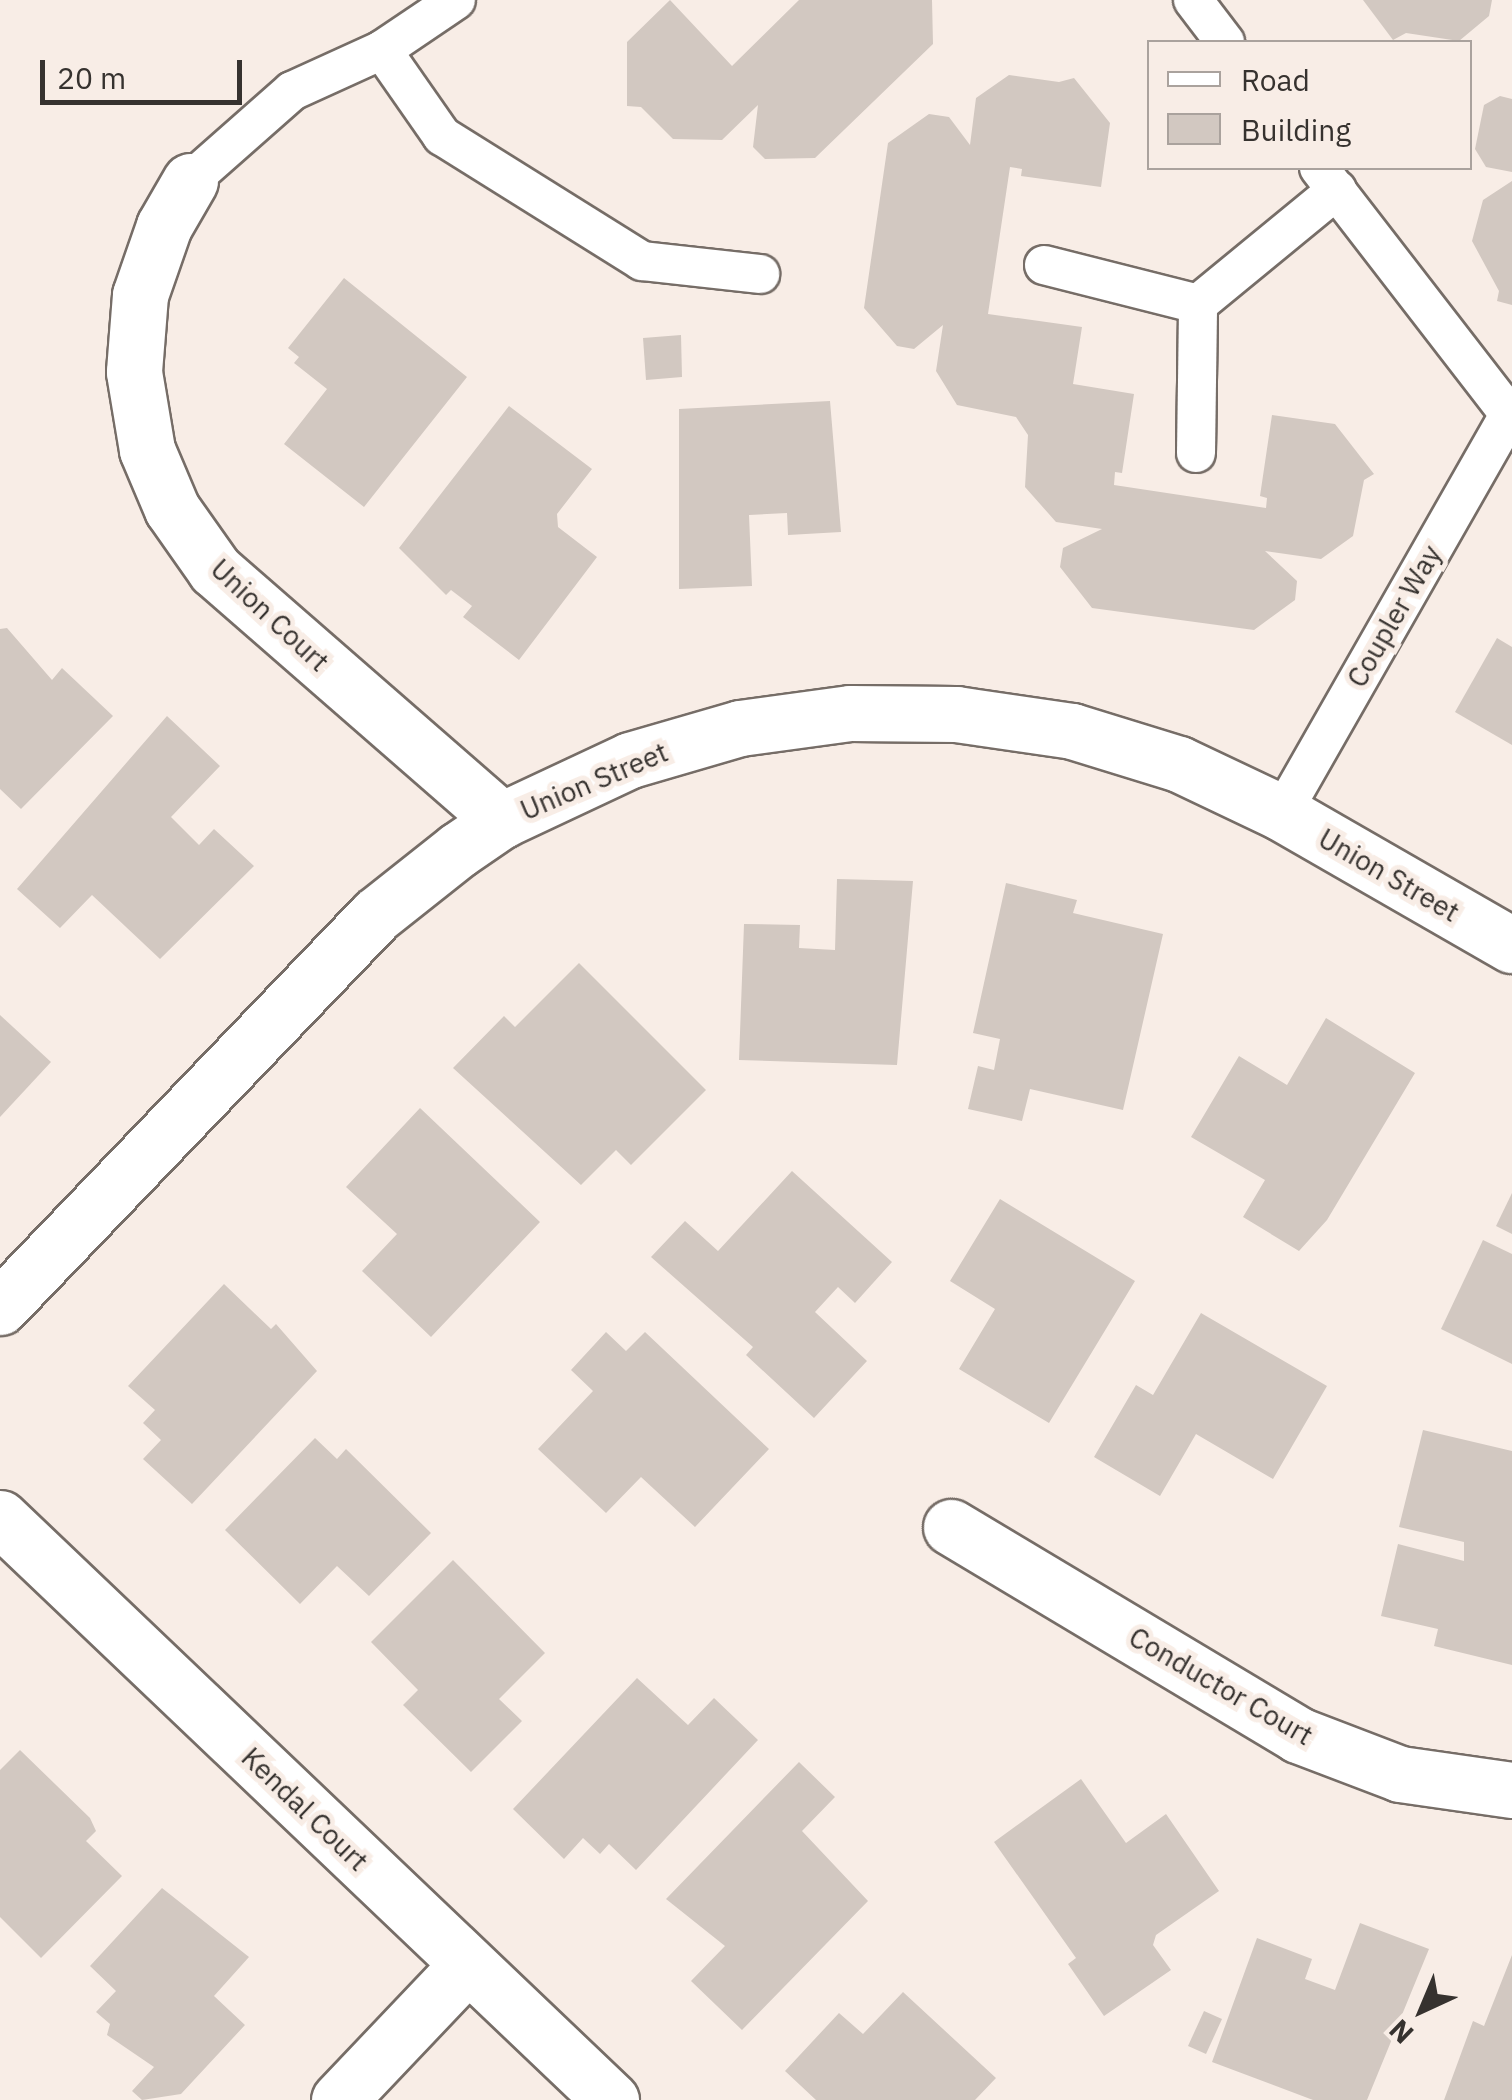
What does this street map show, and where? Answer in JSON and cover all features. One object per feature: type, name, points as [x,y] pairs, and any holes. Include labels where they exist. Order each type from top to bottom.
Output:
[{"type":"street","name":"Union Court","points":[[190,182],[164,226],[140,295],[134,372],[147,450],[172,510],[215,570],[502,820]]},
{"type":"street","name":"Union Street","points":[[0,1307],[376,915],[502,820],[630,760],[740,728],[850,714],[956,714],[1072,732],[1178,764],[1282,814],[1512,945]]},
{"type":"street","name":"Kendal Court","points":[[0,1518],[611,2100]]},
{"type":"street","name":"Conductor Court","points":[[951,1527],[1298,1735],[1400,1774],[1512,1790]]},
{"type":"street","points":[[339,2100],[468,1964]]},
{"type":"lane","points":[[190,182],[292,91],[382,50],[456,0]]},
{"type":"lane","points":[[1193,0],[1223,40]]},
{"type":"lane","points":[[382,50],[442,136],[642,261],[760,274]]},
{"type":"lane","points":[[1196,453],[1198,304],[1328,179]]},
{"type":"lane","name":"Coupler Way","points":[[1282,814],[1510,418],[1328,179]]},
{"type":"lane","points":[[1044,265],[1198,304]]},
{"type":"building","points":[[670,0],[732,66],[799,0],[932,0],[933,44],[815,158],[765,159],[753,147],[758,105],[722,140],[673,139],[641,107],[627,106],[627,42]]},
{"type":"building","points":[[1363,0],[1492,0],[1489,16],[1460,40],[1406,33],[1393,40]]},
{"type":"building","points":[[1009,75],[1059,82],[1074,78],[1110,123],[1101,187],[1021,176],[1022,169],[1010,167],[988,314],[1082,327],[1073,384],[1134,394],[1122,473],[1115,472],[1114,485],[1266,508],[1267,498],[1260,496],[1272,415],[1335,424],[1374,474],[1364,480],[1353,536],[1321,559],[1265,551],[1297,581],[1295,600],[1254,630],[1092,608],[1060,567],[1063,548],[1102,529],[1056,522],[1025,487],[1028,435],[1016,417],[957,405],[936,371],[943,325],[914,349],[897,346],[864,308],[888,143],[929,114],[949,117],[970,145],[976,98]]},
{"type":"building","points":[[1500,96],[1512,99],[1512,172],[1486,167],[1475,149],[1484,105]]},
{"type":"building","points":[[1512,181],[1512,305],[1497,301],[1499,291],[1472,241],[1483,200]]},
{"type":"building","points":[[344,278],[467,377],[364,507],[284,444],[327,389],[294,363],[299,357],[288,348]]},
{"type":"building","points":[[681,335],[682,377],[646,380],[643,338]]},
{"type":"building","points":[[830,401],[841,532],[788,535],[787,513],[749,515],[752,586],[679,589],[679,409]]},
{"type":"building","points":[[509,406],[592,469],[557,514],[558,527],[597,557],[519,660],[463,617],[472,606],[451,590],[446,595],[399,548]]},
{"type":"building","points":[[7,628],[52,680],[62,668],[113,716],[21,809],[0,789],[0,629]]},
{"type":"building","points":[[1497,638],[1512,647],[1512,745],[1455,712]]},
{"type":"building","points":[[167,716],[220,766],[171,817],[199,845],[214,829],[254,866],[160,959],[92,895],[60,928],[17,889]]},
{"type":"building","points":[[837,879],[913,881],[897,1065],[739,1060],[744,924],[800,925],[799,948],[835,950]]},
{"type":"building","points":[[1006,883],[1077,900],[1073,913],[1163,934],[1123,1110],[1030,1089],[1022,1121],[968,1109],[978,1066],[994,1070],[1000,1039],[973,1033]]},
{"type":"building","points":[[579,963],[706,1090],[631,1165],[616,1150],[581,1185],[453,1068],[504,1016],[515,1027]]},
{"type":"building","points":[[0,1015],[51,1062],[0,1117]]},
{"type":"building","points":[[1326,1018],[1415,1073],[1327,1220],[1299,1251],[1243,1217],[1265,1180],[1191,1137],[1239,1056],[1287,1085]]},
{"type":"building","points":[[420,1108],[540,1222],[431,1337],[362,1271],[397,1234],[346,1187]]},
{"type":"building","points":[[792,1171],[892,1262],[855,1303],[838,1287],[815,1312],[867,1361],[814,1418],[746,1355],[753,1347],[651,1257],[685,1221],[718,1251]]},
{"type":"building","points":[[1512,1193],[1512,1234],[1496,1226]]},
{"type":"building","points":[[1000,1199],[1135,1281],[1049,1423],[959,1369],[995,1309],[950,1281]]},
{"type":"building","points":[[1483,1240],[1512,1254],[1512,1364],[1441,1329]]},
{"type":"building","points":[[224,1284],[271,1329],[276,1324],[317,1371],[192,1504],[143,1459],[161,1440],[143,1423],[155,1410],[128,1386]]},
{"type":"building","points":[[1201,1313],[1327,1386],[1273,1479],[1196,1434],[1160,1496],[1094,1457],[1136,1385],[1153,1395]]},
{"type":"building","points":[[606,1332],[626,1351],[645,1332],[769,1449],[695,1527],[641,1477],[606,1513],[538,1449],[593,1391],[571,1370]]},
{"type":"building","points":[[1423,1430],[1512,1451],[1512,1665],[1434,1646],[1438,1629],[1381,1616],[1398,1544],[1464,1561],[1464,1542],[1399,1527]]},
{"type":"building","points":[[315,1438],[337,1459],[346,1449],[431,1533],[369,1596],[337,1566],[300,1604],[225,1530]]},
{"type":"building","points":[[453,1560],[545,1653],[499,1699],[522,1721],[471,1772],[403,1705],[418,1690],[371,1642]]},
{"type":"building","points":[[637,1678],[688,1725],[714,1698],[758,1740],[636,1870],[609,1844],[600,1854],[583,1838],[564,1859],[513,1809]]},
{"type":"building","points":[[20,1750],[90,1818],[96,1831],[86,1841],[122,1876],[41,1958],[0,1917],[0,1770]]},
{"type":"building","points":[[799,1762],[835,1797],[802,1831],[868,1901],[742,2030],[691,1981],[725,1946],[666,1899]]},
{"type":"building","points":[[1081,1779],[1126,1843],[1166,1814],[1219,1891],[1156,1935],[1153,1945],[1171,1970],[1104,2016],[1068,1964],[1076,1958],[994,1842]]},
{"type":"building","points":[[162,1888],[249,1957],[214,1996],[245,2025],[181,2094],[142,2100],[132,2091],[154,2067],[107,2035],[110,2024],[96,2012],[116,1991],[90,1966]]},
{"type":"building","points":[[1360,1923],[1429,1949],[1367,2100],[1313,2100],[1212,2062],[1257,1938],[1312,1959],[1305,1979],[1335,1990]]},
{"type":"building","points":[[1512,1955],[1512,2100],[1444,2100],[1473,2021],[1484,2026]]},
{"type":"building","points":[[903,1992],[996,2078],[975,2100],[816,2100],[785,2071],[839,2013],[863,2034]]},
{"type":"building","points":[[1204,2011],[1222,2019],[1206,2054],[1188,2046]]}]
